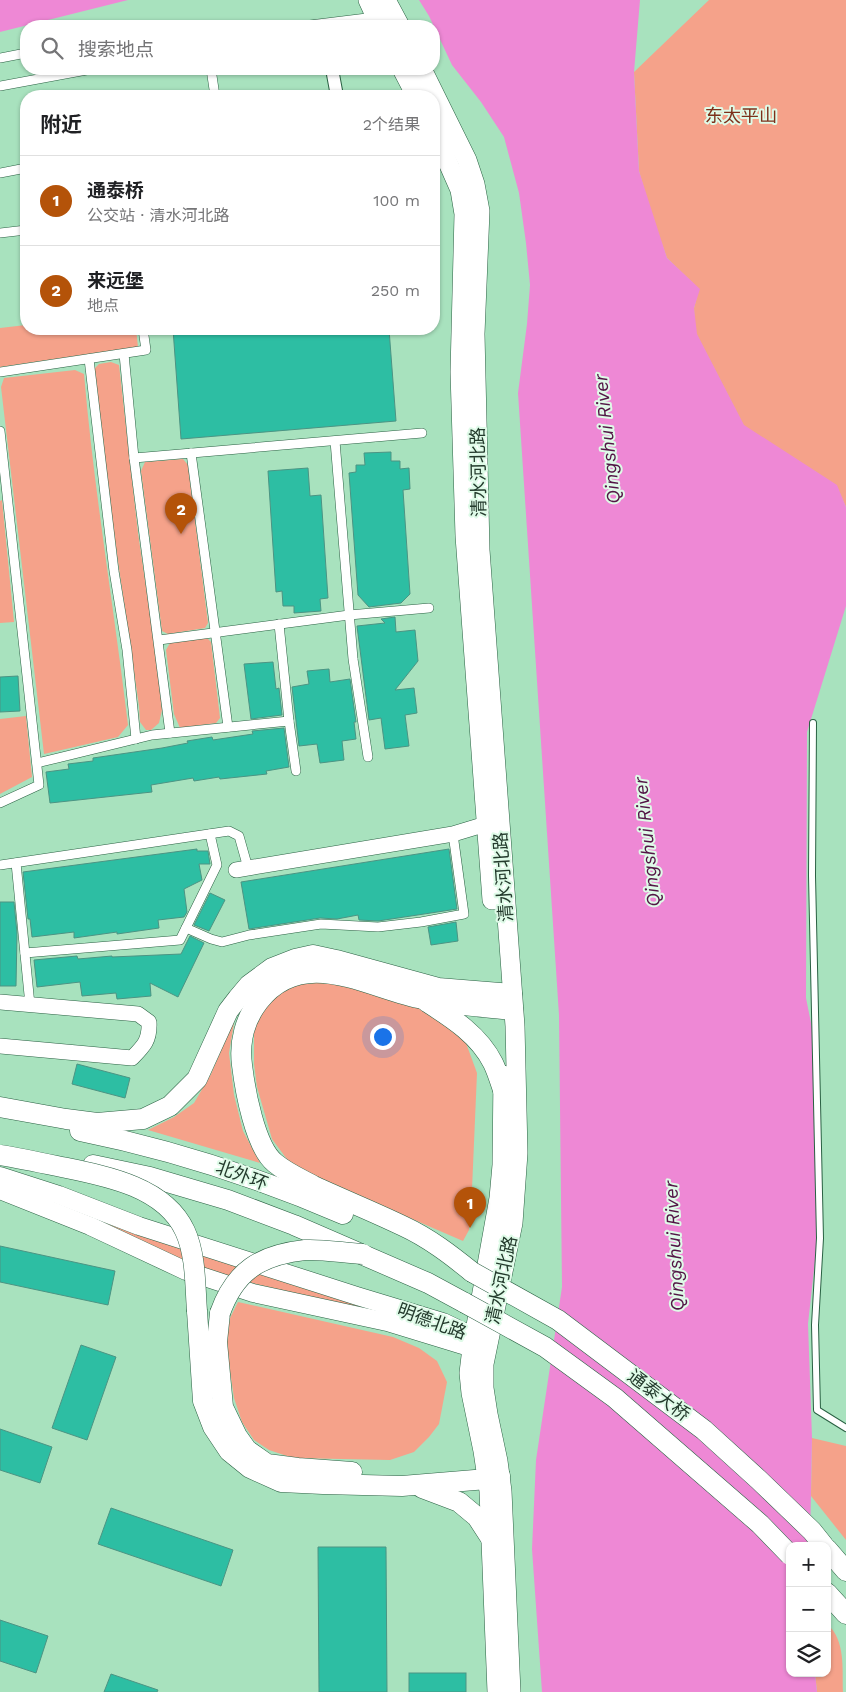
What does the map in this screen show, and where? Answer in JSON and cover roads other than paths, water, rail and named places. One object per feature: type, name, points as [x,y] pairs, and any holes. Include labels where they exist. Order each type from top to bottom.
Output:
[{"type":"highway","points":[[0,1107],[97,1123],[143,1119],[170,1106],[197,1079],[228,1011],[249,985],[272,968],[295,959],[313,955],[438,988],[506,1001]]},
{"type":"highway","points":[[472,1272],[440,1247],[406,1227],[302,1180],[272,1161],[261,1141],[250,1112],[241,1062],[244,1027],[252,1010],[265,994],[288,978],[316,972],[336,973],[423,999],[506,1001]]},
{"type":"highway","points":[[423,999],[453,1019],[479,1042],[493,1063],[503,1090]]},
{"type":"highway","name":"北外环","points":[[0,1114],[99,1134],[202,1161],[307,1198],[472,1272]]},
{"type":"highway","name":"北外环","points":[[0,1146],[150,1177],[228,1200],[363,1254],[428,1283],[465,1303]]},
{"type":"highway","points":[[0,1155],[98,1174],[136,1186],[162,1202],[178,1219],[186,1232],[193,1259],[203,1401],[213,1428],[228,1451],[250,1468],[281,1482],[424,1488],[459,1502],[477,1517],[490,1537]]},
{"type":"highway","points":[[363,1254],[306,1250],[276,1256],[249,1268],[237,1279],[226,1296],[220,1313],[217,1342],[223,1408],[237,1436],[247,1450],[267,1464],[298,1468],[396,1474],[493,1472]]},
{"type":"highway","name":"通泰大桥","points":[[472,1272],[558,1320],[704,1430],[766,1486],[820,1542]]},
{"type":"highway","name":"通泰大桥","points":[[465,1303],[545,1347],[615,1398],[760,1524],[786,1551]]},
{"type":"highway","points":[[402,1486],[493,1472]]},
{"type":"highway","points":[[831,1554],[846,1571]]},
{"type":"highway","points":[[831,1597],[846,1614]]},
{"type":"main road","points":[[386,0],[397,20]]},
{"type":"main road","points":[[405,75],[413,90]]},
{"type":"main road","name":"清水河北路","points":[[425,75],[432,90]]},
{"type":"main road","name":"清水河北路","points":[[440,105],[467,160],[475,184],[480,211],[476,334],[480,550],[506,1001],[518,1153],[513,1222],[506,1261],[478,1343]]},
{"type":"main road","name":"清水河北路","points":[[440,145],[460,190],[464,214],[460,372],[465,526],[486,824],[506,1001],[502,1165],[478,1343],[484,1364],[484,1388],[488,1414],[511,1692]]},
{"type":"main road","name":"明德北路","points":[[0,1176],[59,1195],[139,1226],[443,1322],[478,1343]]},
{"type":"main road","name":"明德北路","points":[[0,1190],[90,1226],[186,1271],[253,1293],[478,1343]]},
{"type":"main road","name":"清水河北路","points":[[493,1472],[490,1537],[497,1692]]},
{"type":"street","points":[[330,20],[373,11]]},
{"type":"street","points":[[0,58],[20,54]]},
{"type":"street","points":[[0,86],[60,75]]},
{"type":"street","points":[[211,75],[214,90]]},
{"type":"street","points":[[333,75],[336,90]]},
{"type":"street","points":[[0,173],[20,169]]},
{"type":"street","points":[[0,233],[20,231]]},
{"type":"street","points":[[0,372],[146,350],[144,335]]},
{"type":"street","points":[[124,354],[134,458],[170,733]]},
{"type":"street","points":[[89,359],[111,553],[127,650],[136,739]]},
{"type":"street","points":[[0,431],[3,491],[39,785],[0,803]]},
{"type":"street","points":[[134,458],[422,433]]},
{"type":"street","points":[[335,440],[353,659],[368,757]]},
{"type":"street","points":[[191,453],[228,727]]},
{"type":"street","points":[[159,640],[349,614],[428,608]]},
{"type":"street","points":[[279,624],[296,771]]},
{"type":"street","points":[[37,763],[136,739],[170,733],[289,721]]},
{"type":"street","points":[[0,865],[228,831],[239,836],[242,869],[453,834],[486,824]]},
{"type":"street","points":[[25,953],[180,940],[217,865],[210,834]]},
{"type":"street","points":[[186,928],[222,942],[249,935],[321,924],[378,926],[421,922],[464,914],[453,834]]},
{"type":"street","points":[[16,863],[30,1005]]},
{"type":"street","points":[[0,1002],[138,1014],[149,1022],[150,1033],[145,1044],[132,1058],[0,1046]]},
{"type":"lane","points":[[813,723],[812,876],[820,1238],[815,1325],[817,1410],[846,1428]]},
{"type":"water","points":[[0,0],[128,0],[48,20],[20,20],[20,27],[0,32]]},
{"type":"water","name":"Qingshui River","points":[[419,0],[640,0],[634,72],[639,171],[667,258],[700,289],[694,308],[697,334],[744,425],[837,485],[846,507],[846,606],[807,732],[806,998],[813,1033],[817,1242],[808,1324],[812,1438],[810,1542],[786,1542],[786,1677],[815,1677],[817,1692],[542,1692],[532,1549],[536,1460],[562,1287],[559,1015],[518,393],[530,285],[519,193],[504,137],[481,102],[452,65],[440,39],[440,20],[431,20]]},
{"type":"place","name":"来远堡","points":[[181,534]]},
{"type":"place","name":"通泰桥","points":[[470,1228]]},
{"type":"park label","name":"东太平山","points":[[741,115]]}]
